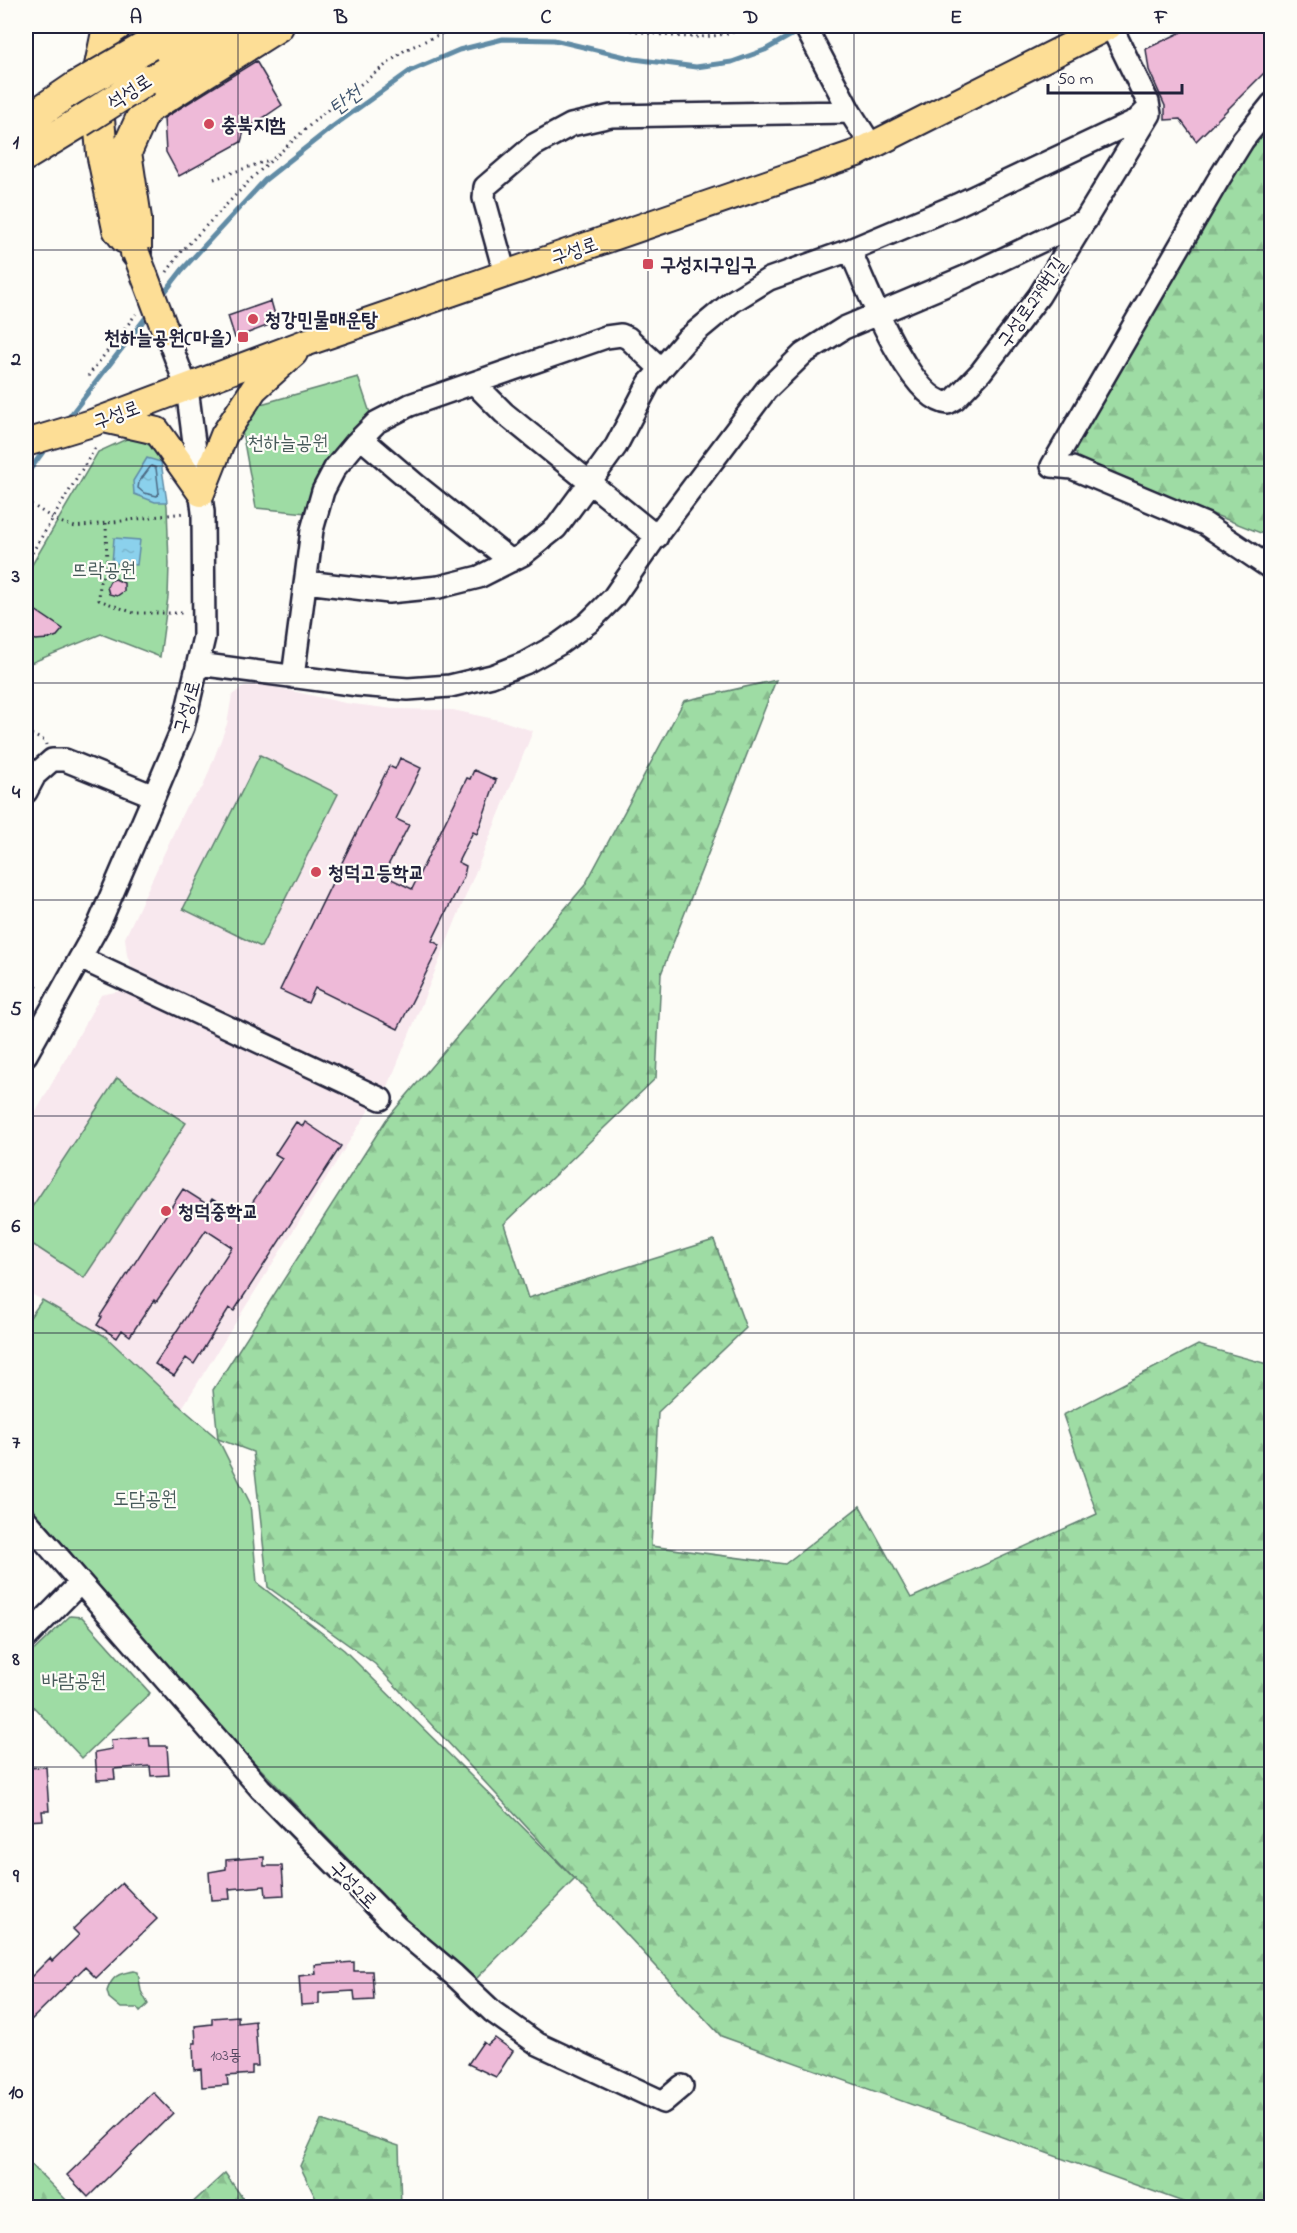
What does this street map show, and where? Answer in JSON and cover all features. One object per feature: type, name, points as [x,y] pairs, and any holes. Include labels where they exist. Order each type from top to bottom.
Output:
[{"type":"highway","points":[[116,26],[107,32],[96,85],[101,141],[118,229],[136,253]]},
{"type":"highway","name":"석성로","points":[[26,122],[76,87],[178,26]]},
{"type":"highway","name":"석성로","points":[[26,155],[232,26]]},
{"type":"highway","points":[[136,253],[136,219],[126,152],[145,110],[278,26]]},
{"type":"main road","name":"구성로","points":[[26,443],[97,430],[187,388],[305,343],[857,153],[1110,26]]},
{"type":"main road","points":[[136,253],[165,330]]},
{"type":"main road","points":[[202,502],[224,435],[254,389],[305,343]]},
{"type":"main road","points":[[97,430],[157,431],[202,502]]},
{"type":"street","points":[[805,26],[850,112],[871,145]]},
{"type":"street","points":[[306,582],[389,592],[429,588],[479,577],[522,555],[556,528],[590,482],[616,446],[649,382],[687,340],[733,301],[769,279],[850,250],[957,205],[1137,120],[1149,108],[1148,102],[1110,26]]},
{"type":"street","points":[[1272,104],[1243,140],[1217,182],[1052,466],[1072,468],[1205,524],[1272,568]]},
{"type":"street","name":"구성로279번길","points":[[850,250],[892,343],[909,370],[934,400],[948,403],[955,399],[981,372],[1039,296],[1150,114],[1149,108]]},
{"type":"street","points":[[505,274],[484,198],[485,187],[534,145],[571,125],[611,116],[850,112]]},
{"type":"street","points":[[198,664],[408,689],[450,686],[492,676],[525,663],[588,623],[614,598],[766,390],[803,354],[844,328],[965,277],[1086,219]]},
{"type":"street","name":"구성1로","points":[[26,1055],[99,924],[154,796],[183,727],[204,637],[202,502],[187,388],[165,330]]},
{"type":"street","points":[[293,677],[312,530],[323,491],[335,468],[377,422],[410,405],[606,337],[621,335],[628,338],[661,369]]},
{"type":"street","points":[[474,383],[504,413],[657,537]]},
{"type":"street","points":[[361,438],[511,561]]},
{"type":"street","points":[[26,792],[35,775],[52,760],[65,760],[154,796]]},
{"type":"street","points":[[80,958],[381,1099]]},
{"type":"street","name":"구성2로","points":[[26,1520],[288,1818],[397,1927],[454,1975],[493,2012],[538,2044],[663,2102],[682,2086]]},
{"type":"street","points":[[27,1633],[80,1583]]},
{"type":"path","points":[[215,216],[271,160],[321,115],[405,50],[458,26]]},
{"type":"path","points":[[608,26],[698,38],[720,35],[750,26]]},
{"type":"path","points":[[214,179],[271,160]]},
{"type":"path","points":[[26,563],[97,430]]},
{"type":"path","points":[[26,501],[52,518],[75,527],[167,514],[202,502]]},
{"type":"path","points":[[106,523],[107,568],[100,582],[99,600],[134,613],[204,613]]},
{"type":"path","points":[[26,732],[45,741]]},
{"type":"path","points":[[26,2196],[38,2208]]},
{"type":"shaded area","name":"청덕고등학교","points":[[261,684],[345,703],[393,709],[453,710],[503,721],[533,731],[387,1089],[132,968],[127,955],[125,938],[186,806],[203,787],[227,724],[232,695],[244,686]]},
{"type":"shaded area","name":"청덕중학교","points":[[120,991],[372,1105],[182,1408],[105,1336],[26,1291],[26,1130],[101,995]]},
{"type":"green space","points":[[1271,117],[1271,542],[1266,535],[1096,468],[1082,465],[1075,452],[1241,156]]},
{"type":"green space","name":"천하늘공원","points":[[358,377],[371,416],[326,463],[316,481],[306,513],[256,508],[241,426],[261,404]]},
{"type":"green space","name":"뜨락공원","points":[[133,436],[158,450],[167,506],[168,597],[160,657],[101,634],[26,665],[26,575],[98,452]]},
{"type":"green space","points":[[776,680],[661,974],[656,1078],[504,1224],[528,1298],[714,1240],[746,1328],[658,1412],[651,1546],[785,1564],[860,1506],[911,1598],[1097,1514],[1063,1415],[1198,1345],[1271,1365],[1271,2207],[1197,2207],[721,2036],[375,1664],[268,1587],[253,1452],[218,1439],[213,1390],[386,1120],[585,885],[684,701]]},
{"type":"green space","points":[[260,755],[338,794],[261,947],[183,909]]},
{"type":"green space","points":[[117,1078],[186,1123],[84,1278],[26,1240],[26,1216]]},
{"type":"green space","name":"도담공원","points":[[42,1300],[105,1336],[218,1439],[250,1503],[257,1583],[344,1650],[575,1879],[476,1979],[403,1916],[225,1732],[26,1501],[26,1323]]},
{"type":"green space","name":"바람공원","points":[[70,1616],[82,1617],[150,1693],[82,1758],[26,1699],[26,1658]]},
{"type":"green space","points":[[138,1972],[141,1991],[148,2004],[140,2012],[137,2008],[121,2008],[109,1998],[107,1991],[117,1976]]},
{"type":"green space","points":[[321,2120],[399,2146],[401,2207],[320,2207],[300,2166]]},
{"type":"green space","points":[[26,2159],[73,2207],[26,2207]]},
{"type":"green space","points":[[225,2173],[249,2207],[188,2207]]},
{"type":"water","points":[[147,458],[161,462],[167,502],[155,502],[134,494],[133,481]]},
{"type":"water","points":[[114,538],[140,540],[137,565],[112,563]]},
{"type":"building","points":[[1194,26],[1272,26],[1272,65],[1196,141],[1180,119],[1165,120],[1165,106],[1149,70],[1146,49]]},
{"type":"building","name":"충북지함","points":[[256,61],[282,105],[244,131],[241,142],[179,176],[166,152],[164,118]]},
{"type":"building","name":"청강민물매운탕","points":[[271,301],[277,322],[235,338],[228,316]]},
{"type":"building","points":[[115,579],[124,583],[124,591],[117,596],[109,594],[107,587],[110,581]]},
{"type":"building","points":[[26,604],[63,629],[57,636],[49,639],[35,640],[29,637],[26,634]]},
{"type":"building","points":[[400,758],[421,768],[396,819],[409,825],[383,875],[412,889],[467,778],[470,779],[474,770],[496,780],[477,834],[473,832],[458,862],[466,866],[464,876],[432,941],[440,945],[398,1029],[315,988],[308,1003],[280,990],[389,766],[395,769]]},
{"type":"building","points":[[296,1122],[303,1126],[305,1122],[341,1146],[234,1311],[229,1308],[194,1364],[186,1358],[174,1376],[155,1364],[232,1247],[206,1230],[130,1336],[122,1330],[117,1338],[97,1325],[102,1317],[100,1316],[183,1189],[208,1205],[212,1199],[242,1218],[282,1158],[275,1154]]},
{"type":"building","points":[[149,1737],[150,1746],[167,1746],[169,1775],[151,1776],[150,1766],[114,1769],[115,1779],[97,1780],[95,1752],[112,1749],[111,1740]]},
{"type":"building","points":[[46,1767],[49,1811],[42,1811],[43,1820],[26,1821],[26,1768]]},
{"type":"building","points":[[264,1857],[264,1866],[282,1866],[284,1895],[266,1896],[265,1886],[229,1889],[230,1899],[211,1900],[209,1872],[226,1869],[226,1860]]},
{"type":"building","points":[[122,1883],[157,1919],[96,1978],[85,1967],[26,2025],[26,1982],[50,1958],[52,1961],[79,1935],[73,1929]]},
{"type":"building","points":[[354,1962],[354,1971],[372,1971],[374,2000],[355,2001],[354,1991],[319,1993],[319,2004],[301,2005],[299,1976],[316,1974],[315,1965]]},
{"type":"building","points":[[238,2016],[238,2023],[255,2021],[258,2066],[252,2066],[252,2074],[227,2076],[228,2085],[202,2087],[201,2069],[194,2070],[195,2026],[212,2024],[212,2018]]},
{"type":"building","points":[[495,2038],[513,2051],[496,2077],[468,2064],[483,2042],[487,2045]]},
{"type":"building","points":[[153,2092],[173,2113],[88,2197],[67,2175]]},
{"type":"waterway","name":"탄천","points":[[161,297],[182,270],[265,180],[332,127],[410,71],[459,50],[503,39],[554,40],[634,59],[696,67],[732,62],[765,50],[802,29]]},
{"type":"waterway","name":"탄천","points":[[66,421],[150,312]]},
{"type":"waterway","name":"탄천","points":[[26,475],[48,445]]},
{"type":"place","name":"충북지함","points":[[209,124]]},
{"type":"place","name":"구성지구입구","points":[[648,264]]},
{"type":"place","name":"청강민물매운탕","points":[[253,319]]},
{"type":"place","name":"천하늘공원(마을)","points":[[243,337]]},
{"type":"place","name":"청덕고등학교","points":[[316,872]]},
{"type":"place","name":"청덕중학교","points":[[166,1211]]}]
